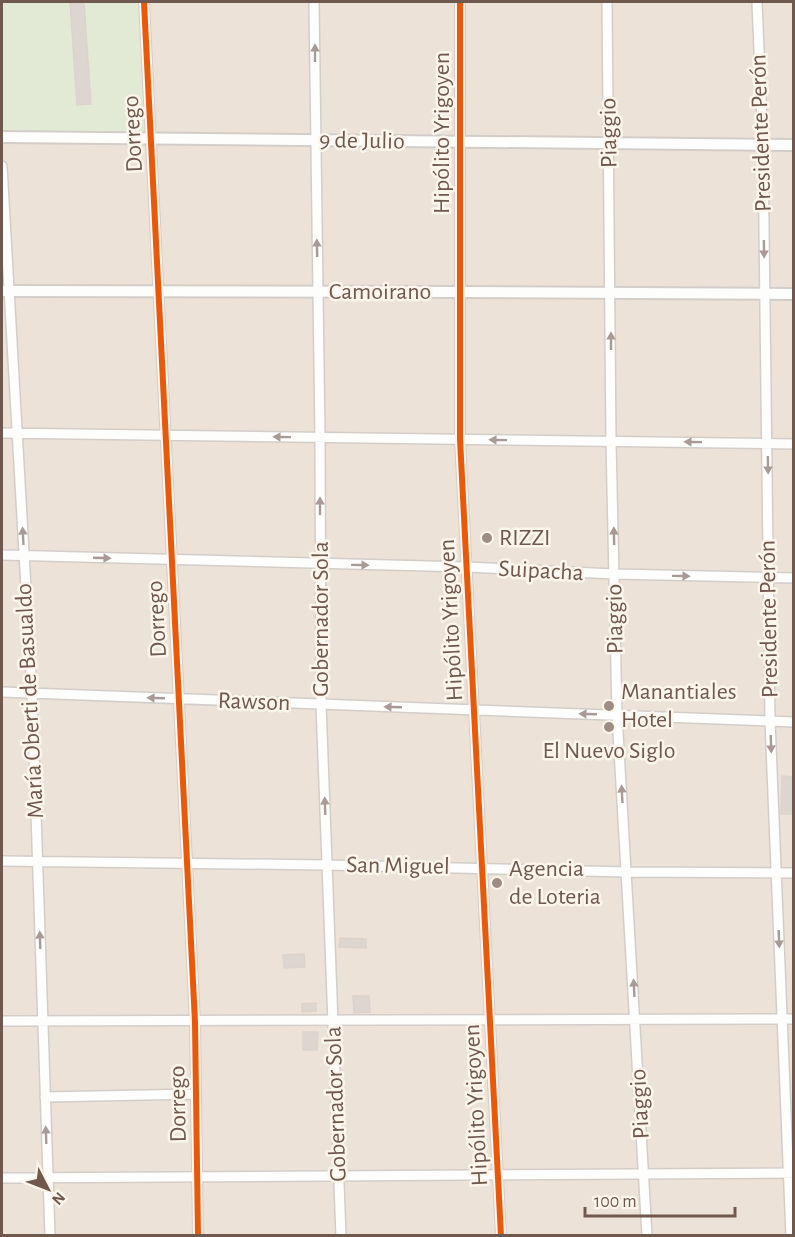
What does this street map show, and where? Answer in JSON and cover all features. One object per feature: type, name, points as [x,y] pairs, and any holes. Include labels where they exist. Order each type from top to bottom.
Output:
[{"type":"street","name":"Dorrego","points":[[144,2],[195,1022],[198,1236]]},
{"type":"street","name":"Gobernador Sola","points":[[314,2],[321,704],[341,1236]]},
{"type":"street","name":"Hipólito Yrigoyen","points":[[460,2],[460,439],[501,1236]]},
{"type":"street","name":"Piaggio","points":[[607,2],[611,441],[617,716],[647,1236]]},
{"type":"street","name":"Presidente Perón","points":[[757,2],[763,145],[770,721],[782,1019],[791,1173],[791,1236]]},
{"type":"street","name":"9 de Julio","points":[[2,137],[794,145]]},
{"type":"street","name":"María Oberti de Basualdo","points":[[2,166],[5,291],[17,433],[32,693],[50,1236]]},
{"type":"street","name":"Camoirano","points":[[5,291],[794,294]]},
{"type":"street","points":[[2,433],[794,444]]},
{"type":"street","name":"Suipacha","points":[[2,555],[794,578]]},
{"type":"street","name":"Rawson","points":[[2,692],[794,722]]},
{"type":"street","name":"San Miguel","points":[[2,861],[794,873]]},
{"type":"street","points":[[2,1021],[794,1019]]},
{"type":"street","points":[[45,1097],[196,1094]]},
{"type":"street","points":[[2,1178],[791,1173]]},
{"type":"shaded area","points":[[2,2],[793,2],[793,1235],[2,1235]]},
{"type":"green space","points":[[2,2],[144,2],[151,139],[2,137]]},
{"type":"building","points":[[70,2],[84,2],[91,104],[77,105]]},
{"type":"building","points":[[782,776],[794,777],[794,814],[781,814]]},
{"type":"building","points":[[340,938],[366,939],[366,948],[339,947]]},
{"type":"building","points":[[304,954],[305,967],[284,968],[283,955]]},
{"type":"building","points":[[353,996],[369,996],[370,1012],[354,1013]]},
{"type":"building","points":[[316,1003],[316,1011],[302,1012],[302,1004]]},
{"type":"building","points":[[303,1032],[318,1032],[317,1050],[303,1050]]},
{"type":"cycle path","points":[[144,2],[195,1022],[198,1236]]},
{"type":"cycle path","points":[[460,2],[460,439],[501,1236]]},
{"type":"place","name":"RIZZI","points":[[487,538]]},
{"type":"place","name":"Manantiales Hotel","points":[[609,706]]},
{"type":"place","name":"El Nuevo Siglo","points":[[609,727]]},
{"type":"place","name":"Agencia de Loteria","points":[[497,883]]}]
